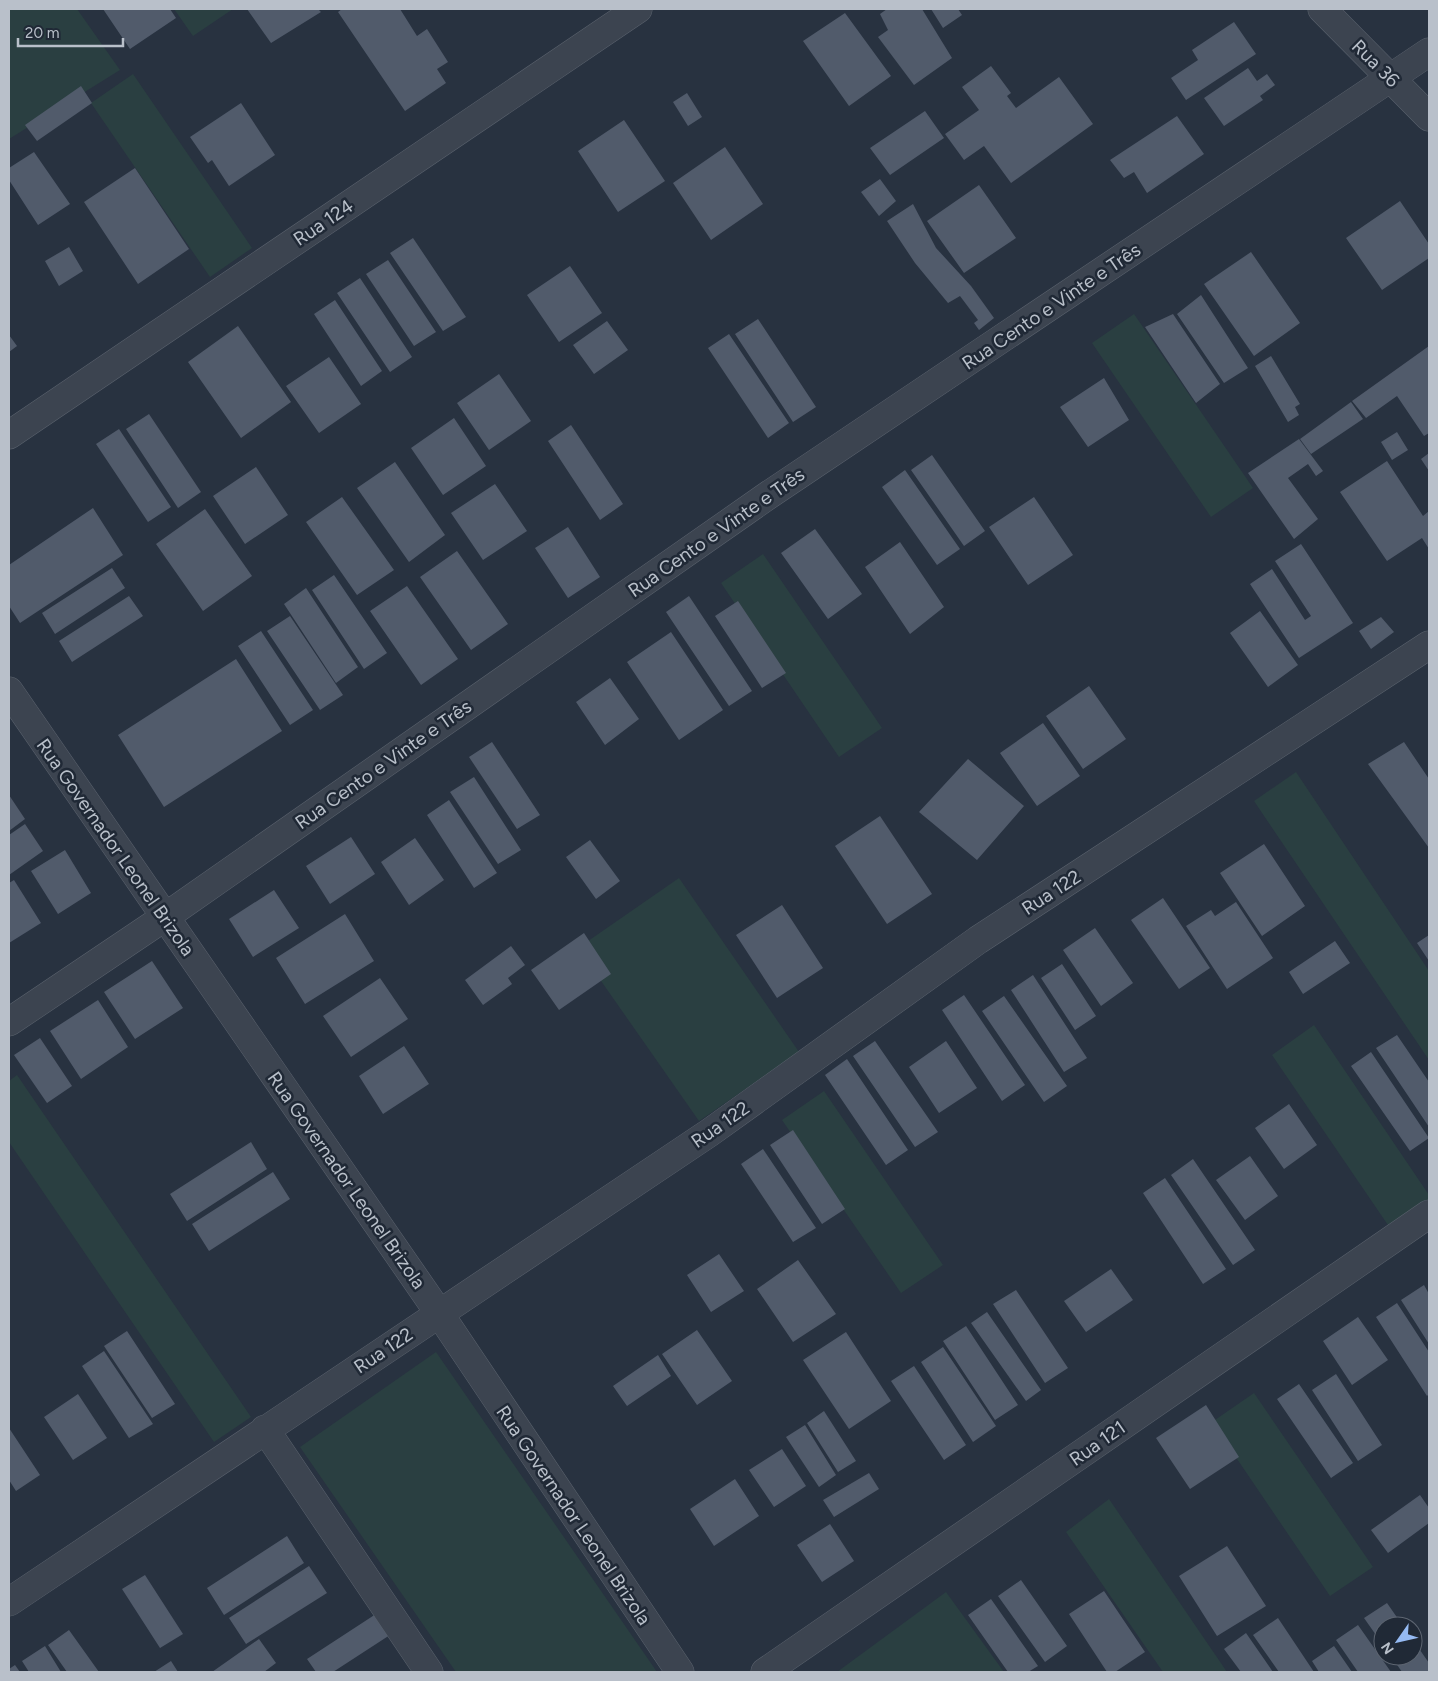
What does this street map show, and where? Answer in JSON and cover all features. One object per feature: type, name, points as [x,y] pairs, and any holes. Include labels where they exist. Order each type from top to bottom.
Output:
[{"type":"street","name":"Rua 124","points":[[9,435],[638,9]]},
{"type":"street","name":"Rua 36","points":[[1322,9],[1429,117]]},
{"type":"street","name":"Rua Cento e Vinte e Três","points":[[9,1022],[165,917],[770,494],[1392,79],[1429,52]]},
{"type":"street","name":"Rua 122","points":[[9,1602],[709,1133],[978,940],[1429,645]]},
{"type":"street","name":"Rua Governador Leonel Brizola","points":[[9,691],[439,1313],[680,1672]]},
{"type":"street","name":"Rua 121","points":[[765,1672],[1429,1214]]},
{"type":"street","points":[[265,1429],[429,1672]]},
{"type":"green space","points":[[9,9],[77,9],[120,70],[9,139]]},
{"type":"green space","points":[[174,9],[233,9],[193,36]]},
{"type":"green space","points":[[133,74],[252,248],[210,277],[91,103]]},
{"type":"green space","points":[[1134,314],[1253,488],[1211,517],[1092,343]]},
{"type":"green space","points":[[763,554],[882,728],[839,757],[721,583]]},
{"type":"green space","points":[[1296,772],[1429,971],[1429,1060],[1254,801]]},
{"type":"green space","points":[[679,878],[799,1052],[699,1121],[578,948]]},
{"type":"green space","points":[[1314,1025],[1429,1195],[1429,1202],[1390,1228],[1272,1055]]},
{"type":"green space","points":[[17,1075],[251,1417],[214,1442],[9,1142],[9,1081]]},
{"type":"green space","points":[[824,1091],[943,1265],[901,1293],[782,1120]]},
{"type":"green space","points":[[436,1352],[657,1672],[456,1672],[300,1447]]},
{"type":"green space","points":[[1254,1393],[1373,1567],[1330,1596],[1212,1422]]},
{"type":"green space","points":[[1109,1499],[1227,1672],[1163,1672],[1066,1532]]},
{"type":"green space","points":[[946,1592],[1004,1672],[837,1672]]},
{"type":"building","points":[[103,9],[170,9],[176,18],[130,49]]},
{"type":"building","points":[[247,9],[318,9],[321,12],[271,43]]},
{"type":"building","points":[[342,9],[400,9],[417,36],[427,29],[448,62],[437,69],[446,83],[405,111],[338,12]]},
{"type":"building","points":[[887,9],[922,9],[952,58],[914,85],[878,37],[888,30],[880,14]]},
{"type":"building","points":[[931,9],[958,9],[962,15],[943,28]]},
{"type":"building","points":[[845,13],[891,76],[849,106],[803,41]]},
{"type":"building","points":[[1234,22],[1256,54],[1186,100],[1171,78],[1198,60],[1192,50]]},
{"type":"building","points":[[991,66],[1011,93],[1007,96],[1016,108],[1059,77],[1093,124],[1011,183],[984,146],[964,160],[945,134],[979,110],[962,87]]},
{"type":"building","points":[[1248,68],[1257,81],[1267,74],[1275,85],[1260,96],[1263,100],[1224,126],[1204,98]]},
{"type":"building","points":[[81,86],[92,103],[37,141],[25,125]]},
{"type":"building","points":[[687,93],[702,117],[688,126],[673,102]]},
{"type":"building","points":[[241,103],[275,155],[229,186],[212,160],[208,163],[190,137]]},
{"type":"building","points":[[925,111],[944,138],[890,175],[870,148]]},
{"type":"building","points":[[1177,116],[1204,154],[1147,193],[1134,172],[1124,178],[1110,160]]},
{"type":"building","points":[[624,120],[665,181],[618,212],[578,151]]},
{"type":"building","points":[[725,147],[763,204],[711,240],[673,183]]},
{"type":"building","points":[[34,152],[70,204],[38,225],[9,180],[9,168]]},
{"type":"building","points":[[135,168],[189,249],[138,284],[84,202]]},
{"type":"building","points":[[880,179],[896,201],[879,216],[861,192]]},
{"type":"building","points":[[979,185],[1016,238],[964,273],[927,221]]},
{"type":"building","points":[[1400,201],[1429,244],[1429,258],[1382,290],[1346,238]]},
{"type":"building","points":[[913,204],[936,248],[971,286],[994,318],[979,330],[974,323],[978,320],[960,296],[948,303],[915,263],[887,221]]},
{"type":"building","points":[[413,238],[466,317],[443,331],[390,253]]},
{"type":"building","points":[[69,247],[83,271],[59,286],[45,261]]},
{"type":"building","points":[[1251,252],[1300,323],[1254,356],[1204,284]]},
{"type":"building","points":[[388,260],[436,332],[414,346],[366,274]]},
{"type":"building","points":[[570,266],[602,313],[559,342],[527,295]]},
{"type":"building","points":[[360,278],[412,357],[390,372],[337,293]]},
{"type":"building","points":[[1201,295],[1248,368],[1224,383],[1177,314]]},
{"type":"building","points":[[335,300],[382,371],[361,386],[314,314]]},
{"type":"building","points":[[1173,314],[1220,384],[1196,403],[1145,327]]},
{"type":"building","points":[[758,319],[816,407],[793,422],[735,334]]},
{"type":"building","points":[[607,321],[628,350],[594,374],[573,345]]},
{"type":"building","points":[[238,326],[291,402],[241,438],[188,362]]},
{"type":"building","points":[[729,334],[789,423],[768,438],[708,348]]},
{"type":"building","points":[[9,335],[17,346],[9,352]]},
{"type":"building","points":[[1429,346],[1429,433],[1424,436],[1397,396],[1366,418],[1352,401]]},
{"type":"building","points":[[1271,356],[1300,404],[1295,407],[1299,415],[1288,422],[1255,366]]},
{"type":"building","points":[[329,357],[361,404],[319,433],[286,386]]},
{"type":"building","points":[[499,374],[531,421],[489,450],[457,403]]},
{"type":"building","points":[[1104,378],[1129,420],[1088,447],[1060,407]]},
{"type":"building","points":[[1351,402],[1363,419],[1311,454],[1300,439]]},
{"type":"building","points":[[149,414],[201,492],[178,508],[126,429]]},
{"type":"building","points":[[454,418],[486,466],[443,495],[411,448]]},
{"type":"building","points":[[571,425],[623,504],[600,520],[548,441]]},
{"type":"building","points":[[119,429],[171,507],[148,522],[96,444]]},
{"type":"building","points":[[1397,432],[1408,450],[1392,460],[1381,442]]},
{"type":"building","points":[[1299,439],[1323,471],[1316,476],[1308,464],[1288,478],[1318,519],[1294,539],[1248,473]]},
{"type":"building","points":[[1429,453],[1429,471],[1421,459]]},
{"type":"building","points":[[932,455],[985,531],[964,546],[911,470]]},
{"type":"building","points":[[1387,461],[1423,516],[1429,511],[1429,549],[1422,538],[1387,561],[1340,492]]},
{"type":"building","points":[[395,462],[445,535],[409,562],[357,488]]},
{"type":"building","points":[[256,467],[288,515],[245,544],[213,496]]},
{"type":"building","points":[[905,470],[960,549],[937,565],[882,487]]},
{"type":"building","points":[[495,484],[527,531],[483,560],[451,513]]},
{"type":"building","points":[[342,497],[394,570],[357,595],[306,522]]},
{"type":"building","points":[[1034,497],[1073,555],[1028,585],[989,527]]},
{"type":"building","points":[[93,508],[123,555],[20,623],[9,606],[9,565]]},
{"type":"building","points":[[205,509],[252,576],[203,611],[156,544]]},
{"type":"building","points":[[568,527],[600,577],[568,598],[535,548]]},
{"type":"building","points":[[815,529],[862,594],[828,619],[781,553]]},
{"type":"building","points":[[900,542],[944,607],[910,634],[865,567]]},
{"type":"building","points":[[1301,544],[1353,623],[1299,658],[1250,584],[1272,569],[1305,620],[1311,616],[1275,561]]},
{"type":"building","points":[[457,551],[508,624],[471,650],[420,577]]},
{"type":"building","points":[[112,568],[125,588],[55,634],[42,613]]},
{"type":"building","points":[[334,575],[387,653],[364,669],[312,590]]},
{"type":"building","points":[[407,586],[458,659],[421,685],[370,611]]},
{"type":"building","points":[[306,588],[358,667],[336,683],[284,604]]},
{"type":"building","points":[[129,596],[143,616],[72,662],[59,641]]},
{"type":"building","points":[[689,596],[752,691],[729,706],[666,612]]},
{"type":"building","points":[[738,601],[786,673],[762,688],[715,616]]},
{"type":"building","points":[[1260,611],[1298,665],[1268,687],[1230,633]]},
{"type":"building","points":[[290,616],[343,695],[320,710],[267,631]]},
{"type":"building","points":[[1381,617],[1394,632],[1371,649],[1359,631]]},
{"type":"building","points":[[261,631],[313,710],[290,725],[238,646]]},
{"type":"building","points":[[671,632],[723,710],[679,740],[627,662]]},
{"type":"building","points":[[236,659],[282,731],[164,807],[118,735]]},
{"type":"building","points":[[610,678],[639,719],[605,745],[576,702]]},
{"type":"building","points":[[1089,686],[1126,739],[1083,769],[1046,716]]},
{"type":"building","points":[[1043,723],[1080,776],[1037,806],[1000,753]]},
{"type":"building","points":[[492,742],[540,815],[517,829],[469,757]]},
{"type":"building","points":[[1404,742],[1429,779],[1429,848],[1368,764]]},
{"type":"building","points":[[968,759],[1024,806],[977,860],[919,812]]},
{"type":"building","points":[[474,777],[521,850],[498,864],[450,792]]},
{"type":"building","points":[[9,795],[25,819],[9,831]]},
{"type":"building","points":[[449,800],[497,873],[474,888],[427,815]]},
{"type":"building","points":[[880,816],[932,894],[887,924],[835,846]]},
{"type":"building","points":[[25,824],[43,851],[9,875],[9,835]]},
{"type":"building","points":[[351,837],[375,874],[330,904],[306,866]]},
{"type":"building","points":[[415,838],[444,880],[409,905],[381,862]]},
{"type":"building","points":[[590,840],[620,881],[596,899],[566,857]]},
{"type":"building","points":[[1264,844],[1305,906],[1262,936],[1220,873]]},
{"type":"building","points":[[65,850],[91,893],[58,914],[31,871]]},
{"type":"building","points":[[14,880],[41,923],[9,943],[9,883]]},
{"type":"building","points":[[274,890],[299,928],[253,957],[229,919]]},
{"type":"building","points":[[1163,898],[1210,968],[1179,989],[1131,920]]},
{"type":"building","points":[[1236,902],[1273,958],[1227,989],[1186,926],[1211,910],[1215,916]]},
{"type":"building","points":[[782,905],[823,968],[777,998],[736,935]]},
{"type":"building","points":[[345,914],[374,961],[305,1004],[276,958]]},
{"type":"building","points":[[1095,928],[1133,983],[1101,1006],[1063,950]]},
{"type":"building","points":[[584,933],[611,974],[559,1010],[531,970]]},
{"type":"building","points":[[1429,935],[1429,961],[1417,943]]},
{"type":"building","points":[[1335,941],[1350,963],[1303,994],[1289,972]]},
{"type":"building","points":[[511,946],[525,965],[508,978],[512,984],[483,1005],[465,980]]},
{"type":"building","points":[[152,961],[183,1008],[135,1039],[104,992]]},
{"type":"building","points":[[1062,964],[1096,1016],[1075,1030],[1041,978]]},
{"type":"building","points":[[1033,975],[1087,1058],[1064,1072],[1011,990]]},
{"type":"building","points":[[380,978],[408,1019],[351,1057],[323,1016]]},
{"type":"building","points":[[964,995],[1025,1085],[1002,1101],[942,1010]]},
{"type":"building","points":[[1004,996],[1067,1086],[1044,1102],[982,1011]]},
{"type":"building","points":[[98,1000],[128,1047],[81,1079],[50,1031]]},
{"type":"building","points":[[1397,1035],[1429,1082],[1429,1127],[1376,1048]]},
{"type":"building","points":[[40,1038],[72,1086],[47,1103],[14,1055]]},
{"type":"building","points":[[875,1041],[938,1132],[915,1147],[853,1056]]},
{"type":"building","points":[[946,1041],[977,1088],[939,1113],[909,1067]]},
{"type":"building","points":[[404,1046],[429,1084],[383,1114],[359,1076]]},
{"type":"building","points":[[1371,1052],[1429,1138],[1410,1151],[1351,1066]]},
{"type":"building","points":[[847,1059],[908,1150],[886,1165],[825,1075]]},
{"type":"building","points":[[1289,1104],[1317,1145],[1284,1169],[1255,1128]]},
{"type":"building","points":[[793,1130],[845,1209],[822,1224],[770,1145]]},
{"type":"building","points":[[251,1142],[267,1169],[187,1221],[170,1194]]},
{"type":"building","points":[[763,1149],[816,1228],[793,1242],[741,1164]]},
{"type":"building","points":[[1250,1156],[1278,1196],[1245,1220],[1216,1180]]},
{"type":"building","points":[[1193,1159],[1255,1250],[1233,1265],[1171,1175]]},
{"type":"building","points":[[273,1172],[290,1199],[209,1251],[192,1224]]},
{"type":"building","points":[[1165,1178],[1226,1269],[1203,1284],[1143,1193]]},
{"type":"building","points":[[719,1254],[744,1291],[711,1312],[687,1275]]},
{"type":"building","points":[[798,1260],[836,1314],[793,1342],[757,1289]]},
{"type":"building","points":[[1111,1269],[1133,1300],[1086,1332],[1064,1301]]},
{"type":"building","points":[[1424,1285],[1429,1294],[1429,1344],[1401,1300]]},
{"type":"building","points":[[1016,1290],[1068,1368],[1045,1383],[993,1304]]},
{"type":"building","points":[[1397,1303],[1429,1352],[1429,1394],[1427,1396],[1376,1317]]},
{"type":"building","points":[[987,1312],[1041,1390],[1026,1401],[971,1323]]},
{"type":"building","points":[[1358,1317],[1388,1360],[1352,1385],[1323,1341]]},
{"type":"building","points":[[966,1326],[1018,1405],[995,1420],[943,1341]]},
{"type":"building","points":[[697,1330],[732,1381],[697,1405],[662,1354]]},
{"type":"building","points":[[127,1331],[175,1404],[152,1418],[104,1346]]},
{"type":"building","points":[[846,1332],[891,1401],[849,1429],[803,1360]]},
{"type":"building","points":[[943,1347],[996,1426],[973,1442],[921,1362]]},
{"type":"building","points":[[104,1351],[153,1424],[129,1438],[82,1366]]},
{"type":"building","points":[[658,1355],[671,1376],[627,1406],[613,1386]]},
{"type":"building","points":[[914,1366],[966,1445],[944,1460],[891,1381]]},
{"type":"building","points":[[1336,1374],[1382,1445],[1358,1461],[1312,1390]]},
{"type":"building","points":[[1299,1384],[1353,1463],[1331,1478],[1277,1399]]},
{"type":"building","points":[[78,1394],[107,1438],[73,1460],[44,1417]]},
{"type":"building","points":[[1206,1405],[1239,1457],[1190,1489],[1156,1438]]},
{"type":"building","points":[[824,1411],[856,1461],[838,1472],[807,1423]]},
{"type":"building","points":[[805,1425],[836,1475],[819,1487],[786,1437]]},
{"type":"building","points":[[9,1428],[40,1475],[16,1491],[9,1480]]},
{"type":"building","points":[[782,1449],[806,1486],[774,1507],[749,1470]]},
{"type":"building","points":[[869,1473],[879,1489],[834,1517],[823,1500]]},
{"type":"building","points":[[735,1479],[759,1516],[714,1546],[690,1509]]},
{"type":"building","points":[[1420,1495],[1429,1508],[1429,1523],[1388,1553],[1371,1530]]},
{"type":"building","points":[[830,1524],[854,1561],[822,1582],[797,1545]]},
{"type":"building","points":[[287,1536],[304,1563],[224,1615],[207,1588]]},
{"type":"building","points":[[1227,1546],[1266,1606],[1217,1636],[1179,1576]]},
{"type":"building","points":[[309,1566],[327,1593],[246,1644],[229,1618]]},
{"type":"building","points":[[145,1575],[183,1634],[160,1648],[122,1589]]},
{"type":"building","points":[[1021,1580],[1067,1646],[1045,1662],[998,1596]]},
{"type":"building","points":[[1104,1591],[1145,1652],[1115,1672],[1107,1672],[1069,1614]]},
{"type":"building","points":[[991,1599],[1038,1666],[1028,1672],[1008,1672],[968,1615]]},
{"type":"building","points":[[1387,1603],[1396,1616],[1373,1616],[1373,1631],[1364,1618]]},
{"type":"building","points":[[379,1612],[393,1633],[333,1672],[316,1672],[307,1659]]},
{"type":"building","points":[[1278,1618],[1314,1672],[1279,1672],[1253,1635]]},
{"type":"building","points":[[1358,1625],[1373,1646],[1373,1666],[1387,1666],[1391,1672],[1358,1672],[1336,1640]]},
{"type":"building","points":[[69,1630],[99,1672],[67,1672],[48,1645]]},
{"type":"building","points":[[1246,1633],[1273,1672],[1241,1672],[1224,1649]]},
{"type":"building","points":[[259,1639],[276,1663],[264,1672],[212,1672]]},
{"type":"building","points":[[45,1646],[61,1672],[29,1672],[22,1661]]},
{"type":"building","points":[[1334,1646],[1352,1672],[1319,1672],[1312,1661]]},
{"type":"building","points":[[1423,1654],[1429,1663],[1429,1672],[1402,1672],[1398,1666],[1423,1666]]},
{"type":"building","points":[[171,1661],[178,1672],[154,1672]]},
{"type":"building","points":[[15,1665],[20,1672],[9,1672],[9,1669]]}]
